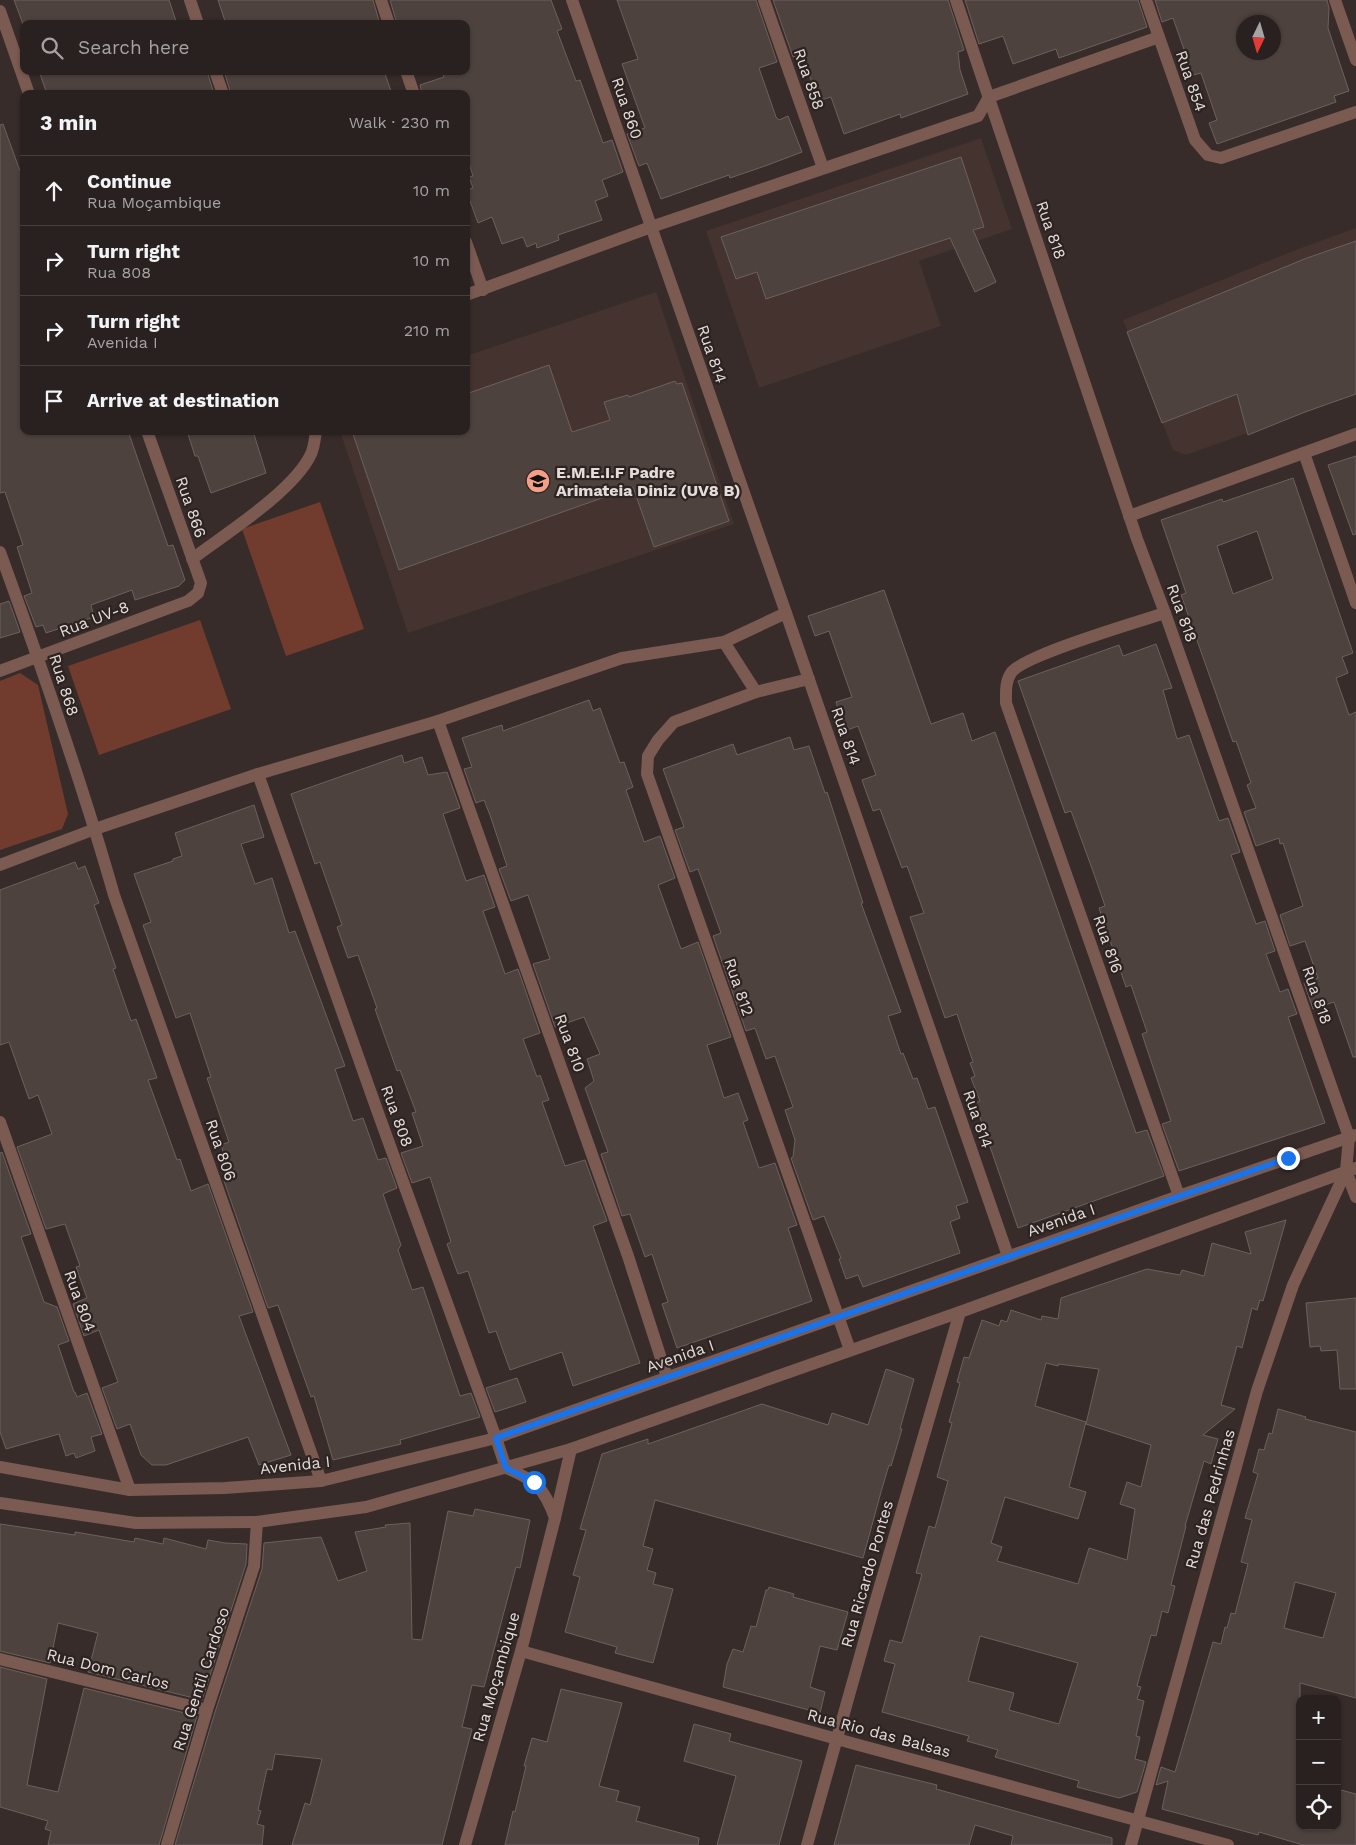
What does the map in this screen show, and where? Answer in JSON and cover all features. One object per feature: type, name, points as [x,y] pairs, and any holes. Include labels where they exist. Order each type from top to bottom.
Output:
[{"type":"street","points":[[190,0],[197,20]]},
{"type":"street","points":[[381,0],[388,20]]},
{"type":"street","name":"Rua 860","points":[[572,0],[651,227]]},
{"type":"street","name":"Rua 858","points":[[764,0],[823,168]]},
{"type":"street","name":"Rua 818","points":[[956,0],[1129,516],[1354,1138]]},
{"type":"street","name":"Rua 854","points":[[1146,0],[1195,140],[1208,155],[1221,158],[1356,112]]},
{"type":"street","points":[[1335,0],[1356,60]]},
{"type":"street","points":[[0,11],[20,68]]},
{"type":"street","points":[[470,294],[651,227],[978,116],[989,97],[1158,37]]},
{"type":"street","points":[[22,75],[28,90]]},
{"type":"street","points":[[217,75],[222,90]]},
{"type":"street","points":[[407,75],[413,90]]},
{"type":"street","name":"Rua 814","points":[[651,227],[1008,1256]]},
{"type":"street","points":[[470,253],[483,290]]},
{"type":"street","points":[[1129,516],[1356,434]]},
{"type":"street","name":"Rua 866","points":[[148,435],[201,583],[198,593]]},
{"type":"street","points":[[192,559],[275,496],[301,471],[312,453],[315,435]]},
{"type":"street","points":[[1304,453],[1356,603]]},
{"type":"street","name":"Rua 868","points":[[0,552],[38,657],[95,829]]},
{"type":"street","name":"Rua UV-8","points":[[0,671],[188,601],[198,593]]},
{"type":"street","points":[[0,865],[95,829],[258,774],[438,721],[622,658],[724,642],[786,613]]},
{"type":"street","name":"Rua 816","points":[[1165,613],[1035,656],[1011,672],[1006,684],[1006,703],[1179,1196]]},
{"type":"street","points":[[724,642],[756,692]]},
{"type":"street","name":"Rua 812","points":[[809,679],[756,692],[674,722],[658,740],[648,756],[647,774],[850,1350]]},
{"type":"street","name":"Rua 810","points":[[438,721],[624,1246],[667,1377]]},
{"type":"street","name":"Rua 808","points":[[258,774],[506,1468]]},
{"type":"street","name":"Rua 806","points":[[95,829],[114,895],[321,1481]]},
{"type":"street","name":"Rua 804","points":[[0,1122],[130,1490]]},
{"type":"street","points":[[1354,1138],[1351,1170],[1356,1197]]},
{"type":"street","name":"Avenida I","points":[[0,1467],[130,1490],[224,1488],[321,1481],[496,1438],[1179,1196],[1354,1138]]},
{"type":"street","points":[[0,1503],[136,1523],[257,1522],[366,1507],[571,1449],[960,1312],[1351,1170]]},
{"type":"street","name":"Rua das Pedrinhas","points":[[1131,1845],[1257,1392],[1293,1285],[1351,1170]]},
{"type":"street","name":"Rua Ricardo Pontes","points":[[807,1845],[960,1312]]},
{"type":"street","name":"Rua Moçambique","points":[[465,1845],[521,1650],[571,1449]]},
{"type":"street","points":[[506,1468],[534,1482],[551,1505],[555,1518]]},
{"type":"street","name":"Rua Gentil Cardoso","points":[[167,1845],[207,1710],[254,1566],[257,1522]]},
{"type":"street","name":"Rua Rio das Balsas","points":[[521,1650],[838,1739],[1228,1845]]},
{"type":"street","name":"Rua Dom Carlos","points":[[0,1659],[207,1710]]},
{"type":"shaded area","points":[[981,138],[1012,229],[919,261],[941,326],[759,388],[706,231]]},
{"type":"shaded area","points":[[1356,228],[1356,394],[1186,455],[1173,450],[1123,320],[1298,249]]},
{"type":"shaded area","name":"E.M.E.I.F Padre Arimateia Diniz (UV8 B)","points":[[656,292],[734,524],[408,633],[341,435],[470,435],[470,355]]},
{"type":"shaded area","points":[[320,502],[364,629],[286,656],[242,529]]},
{"type":"shaded area","points":[[200,620],[231,709],[99,755],[68,666]]},
{"type":"shaded area","points":[[20,673],[38,685],[68,814],[62,829],[0,850],[0,681]]},
{"type":"building","points":[[14,0],[169,0],[176,20],[22,20]]},
{"type":"building","points":[[218,0],[373,0],[379,20],[225,20]]},
{"type":"building","points":[[390,0],[551,0],[562,29],[557,31],[576,81],[580,80],[603,143],[612,140],[623,172],[602,180],[608,196],[595,201],[602,220],[558,235],[559,240],[537,248],[536,243],[527,247],[523,237],[502,244],[492,217],[478,223],[470,201],[470,189],[473,188],[470,177],[473,176],[470,167],[470,90],[421,90],[420,85],[444,77],[443,75],[470,75],[470,20],[396,20]]},
{"type":"building","points":[[617,0],[756,0],[777,62],[759,68],[776,117],[779,120],[788,116],[802,152],[730,178],[729,175],[661,199],[647,163],[639,166],[627,134],[645,128],[622,64],[638,59]]},
{"type":"building","points":[[773,0],[948,0],[964,50],[958,52],[960,70],[968,94],[901,118],[900,114],[844,134],[831,97],[818,101],[802,53],[793,57]]},
{"type":"building","points":[[965,0],[1138,0],[1147,27],[1059,58],[1056,49],[1013,64],[1003,36],[979,44]]},
{"type":"building","points":[[1155,0],[1327,0],[1329,8],[1328,28],[1349,91],[1334,96],[1336,102],[1217,144],[1209,123],[1217,120],[1201,73],[1193,75],[1173,18],[1162,22]]},
{"type":"building","points":[[40,75],[208,75],[213,90],[46,90]]},
{"type":"building","points":[[225,75],[385,75],[391,90],[230,90]]},
{"type":"building","points":[[3,124],[20,171],[20,435],[129,435],[168,546],[173,545],[185,580],[179,586],[135,600],[132,590],[91,605],[94,617],[46,633],[43,625],[36,627],[24,596],[32,593],[17,547],[23,545],[5,492],[0,493],[0,125]]},
{"type":"building","points":[[961,157],[984,227],[973,230],[996,282],[975,292],[950,238],[766,299],[757,272],[736,279],[721,237]]},
{"type":"building","points":[[1356,241],[1356,394],[1248,435],[1237,394],[1162,423],[1127,332],[1307,258]]},
{"type":"building","points":[[549,365],[572,432],[610,420],[604,402],[628,395],[629,397],[675,381],[677,384],[682,383],[729,521],[654,547],[633,487],[399,570],[353,435],[470,435],[470,393]]},
{"type":"building","points":[[188,435],[254,435],[266,473],[211,493],[198,456],[195,456]]},
{"type":"building","points":[[1356,456],[1356,534],[1353,535],[1328,465]]},
{"type":"building","points":[[1293,478],[1353,653],[1342,657],[1348,673],[1336,678],[1349,715],[1356,712],[1356,1057],[1353,1057],[1334,1002],[1313,1009],[1304,983],[1318,978],[1305,941],[1290,946],[1280,915],[1303,906],[1283,843],[1280,844],[1279,838],[1256,846],[1244,812],[1256,808],[1247,785],[1251,783],[1236,741],[1233,742],[1181,595],[1186,593],[1161,520],[1222,499],[1223,502]],"holes":[[[1257,531],[1273,579],[1233,594],[1217,546]]]},
{"type":"building","points":[[884,590],[931,724],[963,713],[972,741],[995,732],[1136,1133],[1147,1130],[1164,1176],[1018,1228],[975,1103],[980,1101],[971,1078],[975,1076],[970,1063],[973,1062],[957,1014],[945,1018],[910,917],[924,913],[907,866],[902,868],[880,809],[873,811],[862,780],[876,775],[858,726],[845,731],[836,702],[852,697],[829,631],[815,636],[808,616]]},
{"type":"building","points":[[9,601],[20,632],[0,638],[0,604]]},
{"type":"building","points":[[1156,644],[1172,688],[1163,690],[1177,739],[1189,735],[1219,821],[1228,818],[1240,852],[1231,855],[1256,924],[1265,921],[1275,951],[1266,954],[1280,992],[1288,989],[1297,1014],[1288,1017],[1325,1123],[1179,1171],[1162,1124],[1171,1121],[1142,1034],[1147,1032],[1131,985],[1126,987],[1099,908],[1105,906],[1071,811],[1065,813],[1018,681],[1119,645],[1123,656]]},
{"type":"building","points":[[589,700],[593,711],[600,708],[620,763],[624,762],[633,787],[626,790],[644,842],[660,836],[675,878],[658,885],[681,949],[698,942],[731,1037],[707,1045],[724,1098],[738,1093],[748,1120],[743,1122],[759,1168],[775,1163],[797,1225],[788,1228],[812,1301],[677,1348],[662,1304],[668,1302],[652,1254],[645,1257],[630,1214],[622,1216],[601,1154],[608,1152],[585,1088],[594,1081],[587,1059],[600,1054],[584,1017],[555,1027],[533,964],[550,959],[528,895],[511,901],[499,869],[507,866],[490,815],[484,800],[476,803],[464,769],[472,767],[462,738],[502,725],[503,731]]},
{"type":"building","points":[[790,737],[794,750],[809,746],[825,793],[827,792],[863,903],[861,903],[901,1012],[888,1016],[901,1054],[903,1053],[913,1079],[917,1078],[928,1109],[935,1107],[968,1202],[956,1206],[960,1218],[950,1222],[960,1253],[863,1287],[858,1275],[846,1279],[839,1259],[841,1258],[824,1216],[813,1220],[791,1158],[793,1157],[795,1140],[785,1110],[793,1107],[775,1056],[766,1059],[755,1028],[746,1031],[713,936],[721,933],[698,869],[690,872],[675,830],[684,827],[663,769],[733,744],[737,755]]},
{"type":"building","points":[[402,755],[404,763],[422,757],[428,775],[447,772],[460,808],[443,814],[466,881],[484,875],[495,907],[483,911],[505,974],[518,969],[540,1033],[523,1039],[537,1077],[540,1075],[549,1100],[542,1102],[565,1166],[585,1160],[607,1221],[593,1226],[640,1363],[573,1386],[562,1352],[510,1370],[496,1331],[489,1333],[468,1271],[458,1274],[447,1244],[451,1242],[430,1177],[412,1183],[401,1153],[423,1146],[412,1113],[416,1112],[400,1070],[397,1071],[358,955],[348,958],[337,927],[342,925],[320,862],[315,864],[291,794]]},
{"type":"building","points":[[254,805],[264,837],[241,844],[255,884],[272,878],[289,933],[295,931],[345,1066],[335,1069],[353,1121],[363,1118],[378,1160],[386,1158],[397,1188],[383,1194],[401,1245],[398,1250],[412,1290],[423,1287],[460,1396],[471,1393],[480,1417],[400,1440],[401,1444],[333,1460],[314,1396],[311,1397],[278,1305],[268,1308],[223,1178],[231,1175],[221,1145],[229,1142],[207,1078],[211,1077],[190,1013],[176,1018],[143,925],[151,922],[134,874],[173,861],[173,859],[182,856],[175,833]]},
{"type":"building","points":[[75,862],[78,869],[85,866],[99,903],[94,905],[116,968],[113,969],[131,1021],[136,1019],[157,1078],[148,1080],[177,1160],[180,1159],[191,1191],[208,1184],[253,1312],[239,1316],[291,1455],[259,1465],[248,1437],[166,1465],[152,1465],[141,1455],[130,1424],[117,1429],[102,1388],[118,1382],[99,1330],[84,1336],[73,1304],[87,1298],[76,1267],[80,1266],[65,1224],[46,1229],[17,1147],[52,1134],[38,1095],[29,1099],[9,1042],[0,1045],[0,890]]},
{"type":"building","points":[[2,1152],[31,1234],[21,1237],[44,1302],[57,1307],[69,1341],[58,1345],[74,1392],[77,1397],[87,1393],[102,1434],[91,1437],[95,1451],[76,1458],[74,1453],[66,1456],[59,1434],[6,1449],[0,1432],[0,1153]]},
{"type":"building","points":[[1286,1220],[1263,1301],[1260,1300],[1257,1310],[1252,1308],[1242,1348],[1237,1346],[1221,1405],[1235,1409],[1203,1435],[1218,1439],[1211,1464],[1204,1461],[1185,1526],[1171,1585],[1175,1586],[1168,1613],[1162,1611],[1156,1636],[1151,1635],[1137,1686],[1141,1687],[1137,1699],[1144,1701],[1136,1736],[1140,1737],[1135,1759],[1146,1762],[1137,1792],[1119,1798],[1077,1787],[1079,1781],[995,1757],[998,1750],[967,1741],[969,1736],[882,1712],[895,1664],[884,1661],[890,1640],[902,1643],[922,1574],[916,1573],[929,1526],[935,1528],[948,1481],[937,1477],[952,1423],[949,1422],[960,1383],[957,1382],[964,1357],[969,1358],[982,1320],[999,1326],[1001,1320],[1007,1322],[1011,1310],[1041,1320],[1042,1316],[1058,1319],[1061,1298],[1147,1269],[1180,1275],[1182,1270],[1204,1276],[1212,1243],[1251,1254],[1245,1232]],"holes":[[[1046,1363],[1058,1366],[1058,1364],[1099,1369],[1086,1424],[1151,1445],[1141,1487],[1127,1482],[1120,1504],[1135,1509],[1127,1560],[1089,1548],[1078,1584],[997,1561],[1002,1547],[991,1543],[1005,1497],[1078,1519],[1086,1492],[1069,1487],[1086,1422],[1035,1406]],[[980,1636],[1078,1663],[1059,1724],[1009,1710],[1014,1693],[968,1681]]]},
{"type":"building","points":[[1356,1298],[1356,1389],[1340,1389],[1337,1350],[1321,1351],[1320,1346],[1310,1347],[1306,1303]]},
{"type":"building","points":[[886,1369],[914,1379],[900,1429],[902,1429],[891,1466],[889,1465],[863,1558],[655,1500],[643,1546],[653,1549],[647,1570],[656,1573],[653,1584],[673,1589],[653,1663],[615,1653],[617,1647],[565,1632],[580,1577],[573,1575],[586,1530],[580,1529],[602,1454],[648,1439],[648,1444],[762,1404],[828,1425],[832,1413],[868,1425]]},
{"type":"building","points":[[517,1378],[526,1402],[495,1412],[486,1388]]},
{"type":"building","points":[[1278,1409],[1306,1417],[1305,1419],[1356,1432],[1356,1698],[1300,1683],[1300,1695],[1296,1695],[1296,1830],[1341,1830],[1341,1790],[1356,1794],[1356,1845],[1303,1845],[1259,1832],[1258,1835],[1162,1809],[1168,1781],[1156,1785],[1161,1767],[1175,1772],[1213,1642],[1221,1644],[1231,1613],[1235,1614],[1248,1564],[1241,1562],[1252,1520],[1245,1518],[1258,1474],[1253,1472],[1259,1449],[1264,1450],[1269,1433],[1272,1434]],"holes":[[[1295,1582],[1336,1593],[1323,1638],[1284,1628]]]},
{"type":"building","points":[[475,1509],[530,1520],[520,1568],[516,1567],[484,1687],[472,1685],[462,1727],[472,1729],[442,1845],[292,1845],[305,1803],[310,1805],[322,1759],[275,1754],[272,1770],[267,1769],[258,1810],[261,1811],[257,1824],[264,1826],[262,1845],[175,1845],[215,1712],[262,1569],[264,1543],[321,1537],[338,1581],[367,1571],[355,1532],[386,1527],[385,1525],[410,1523],[412,1639],[422,1640],[448,1511],[473,1516]]},
{"type":"building","points":[[0,1524],[75,1535],[75,1532],[134,1542],[135,1538],[163,1544],[164,1538],[206,1549],[208,1540],[247,1544],[246,1564],[202,1700],[88,1672],[98,1633],[58,1623],[50,1663],[0,1651]]},
{"type":"building","points":[[769,1587],[794,1594],[793,1597],[848,1612],[837,1650],[820,1646],[810,1687],[825,1692],[820,1713],[723,1687],[727,1664],[733,1649],[743,1652],[751,1626],[756,1627],[766,1590]]},
{"type":"building","points":[[0,1667],[47,1679],[27,1785],[58,1792],[84,1688],[197,1716],[159,1845],[48,1845],[51,1831],[45,1829],[48,1821],[0,1807]]},
{"type":"building","points":[[561,1689],[622,1703],[599,1786],[619,1791],[616,1801],[640,1807],[636,1821],[699,1838],[698,1845],[505,1845],[513,1811],[515,1812],[526,1766],[524,1766],[532,1738],[547,1742]]},
{"type":"building","points":[[694,1724],[731,1734],[729,1741],[802,1761],[779,1845],[717,1845],[736,1776],[684,1761]]},
{"type":"building","points":[[856,1765],[937,1785],[936,1789],[1112,1838],[1112,1845],[1011,1845],[1013,1836],[975,1825],[969,1845],[834,1845]]},
{"type":"place","name":"E.M.E.I.F Padre Arimateia Diniz (UV8 B)","points":[[538,481]]},
{"type":"route","points":[[534,1482],[506,1468],[496,1438],[1288,1158]]}]
